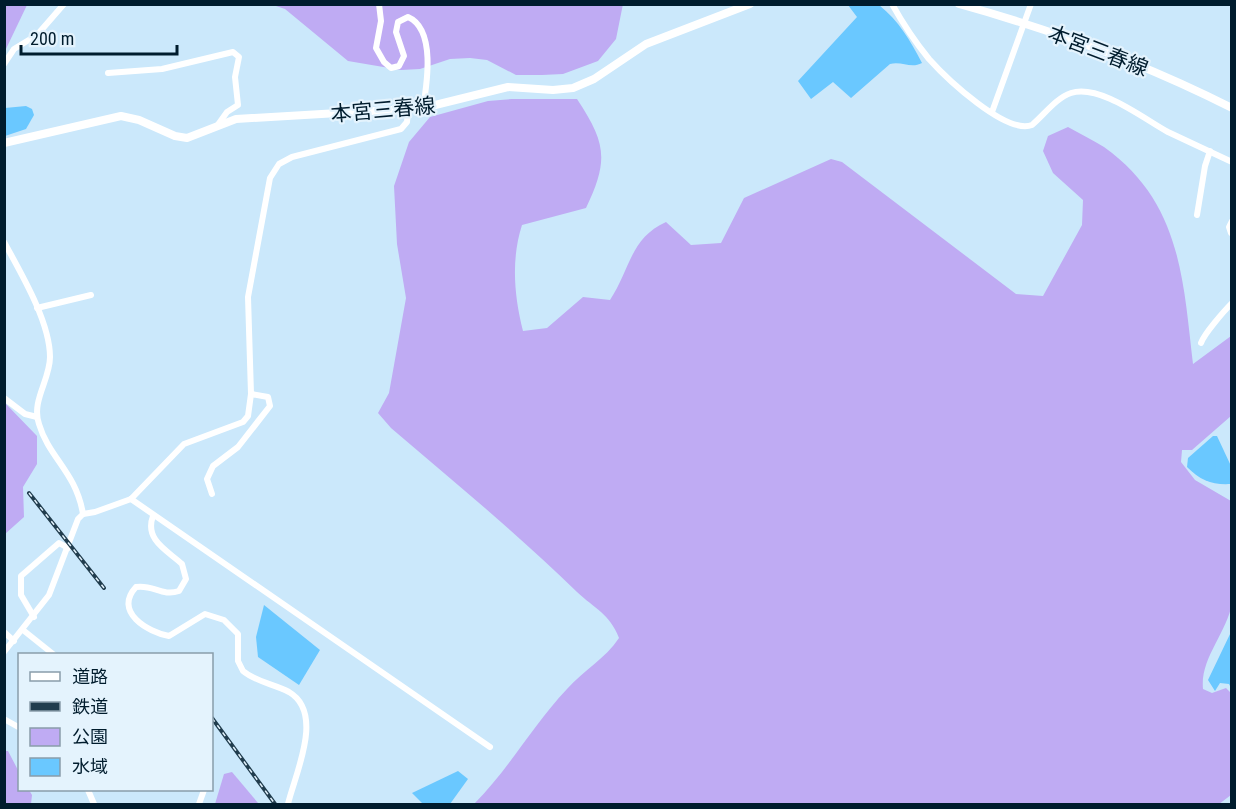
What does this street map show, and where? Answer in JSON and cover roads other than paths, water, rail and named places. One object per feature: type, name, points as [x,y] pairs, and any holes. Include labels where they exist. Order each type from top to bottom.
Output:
[{"type":"main road","name":"本宮三春線","points":[[4,143],[121,117],[132,118],[180,138],[195,136],[217,126],[247,118],[408,110],[508,87],[552,90],[573,88],[594,79],[646,44],[750,4]]},
{"type":"main road","name":"本宮三春線","points":[[959,4],[1024,24],[1149,70],[1232,108]]},
{"type":"street","points":[[4,64],[14,49],[38,35],[64,4]]},
{"type":"street","points":[[379,4],[381,21],[376,48],[380,58],[391,68],[399,66],[404,56],[396,32],[398,22],[408,17],[419,25],[428,54],[423,108]]},
{"type":"street","points":[[892,4],[948,80],[1012,124],[1025,127],[1066,95],[1080,91],[1088,92],[1119,103],[1159,127],[1232,162]]},
{"type":"street","points":[[992,112],[1031,4]]},
{"type":"street","points":[[108,73],[162,69],[233,52],[239,57],[235,77],[238,105],[227,112],[217,126]]},
{"type":"street","points":[[4,652],[34,617],[55,585],[78,519],[83,514],[131,499],[184,444],[243,422],[248,416],[251,394],[248,297],[270,178],[279,164],[292,157],[401,129],[407,122],[408,110]]},
{"type":"street","points":[[1197,215],[1205,166],[1210,152]]},
{"type":"street","points":[[1231,233],[1229,227],[1232,221]]},
{"type":"street","points":[[4,242],[37,308],[50,358],[37,417],[42,431],[78,490],[83,514]]},
{"type":"street","points":[[37,308],[91,295]]},
{"type":"street","points":[[1202,343],[1206,332],[1217,323],[1232,303]]},
{"type":"street","points":[[212,494],[207,479],[213,466],[238,447],[270,406],[268,397],[251,394]]},
{"type":"street","points":[[4,398],[25,414],[37,417]]},
{"type":"street","points":[[131,499],[490,747]]},
{"type":"street","points":[[153,516],[150,527],[158,543],[167,555],[182,564],[186,579],[179,591],[171,594],[159,592],[148,586],[136,587],[131,592],[131,615],[150,630],[170,636],[205,614],[224,620],[238,633],[238,661],[243,672],[290,693],[300,702],[307,716],[308,726],[288,804]]},
{"type":"street","points":[[34,617],[21,595],[21,576],[42,560],[55,544],[58,543],[68,548]]},
{"type":"street","points":[[23,630],[51,653]]},
{"type":"street","points":[[4,632],[14,640]]},
{"type":"street","points":[[4,719],[18,727]]},
{"type":"water","points":[[848,5],[879,5],[904,31],[922,63],[918,65],[890,64],[851,98],[833,82],[811,99],[798,81],[857,17]]},
{"type":"water","points":[[26,106],[32,109],[34,115],[26,129],[5,136],[5,108]]},
{"type":"water","points":[[1213,436],[1217,436],[1231,466],[1231,484],[1207,481],[1187,467],[1188,458]]},
{"type":"water","points":[[264,605],[320,650],[299,685],[258,657],[256,637]]},
{"type":"water","points":[[1231,632],[1231,688],[1229,684],[1220,683],[1215,691],[1208,680]]},
{"type":"water","points":[[458,771],[468,779],[450,804],[423,804],[412,793]]},
{"type":"railway","points":[[29,493],[104,588]]},
{"type":"railway","points":[[213,719],[275,804]]}]
